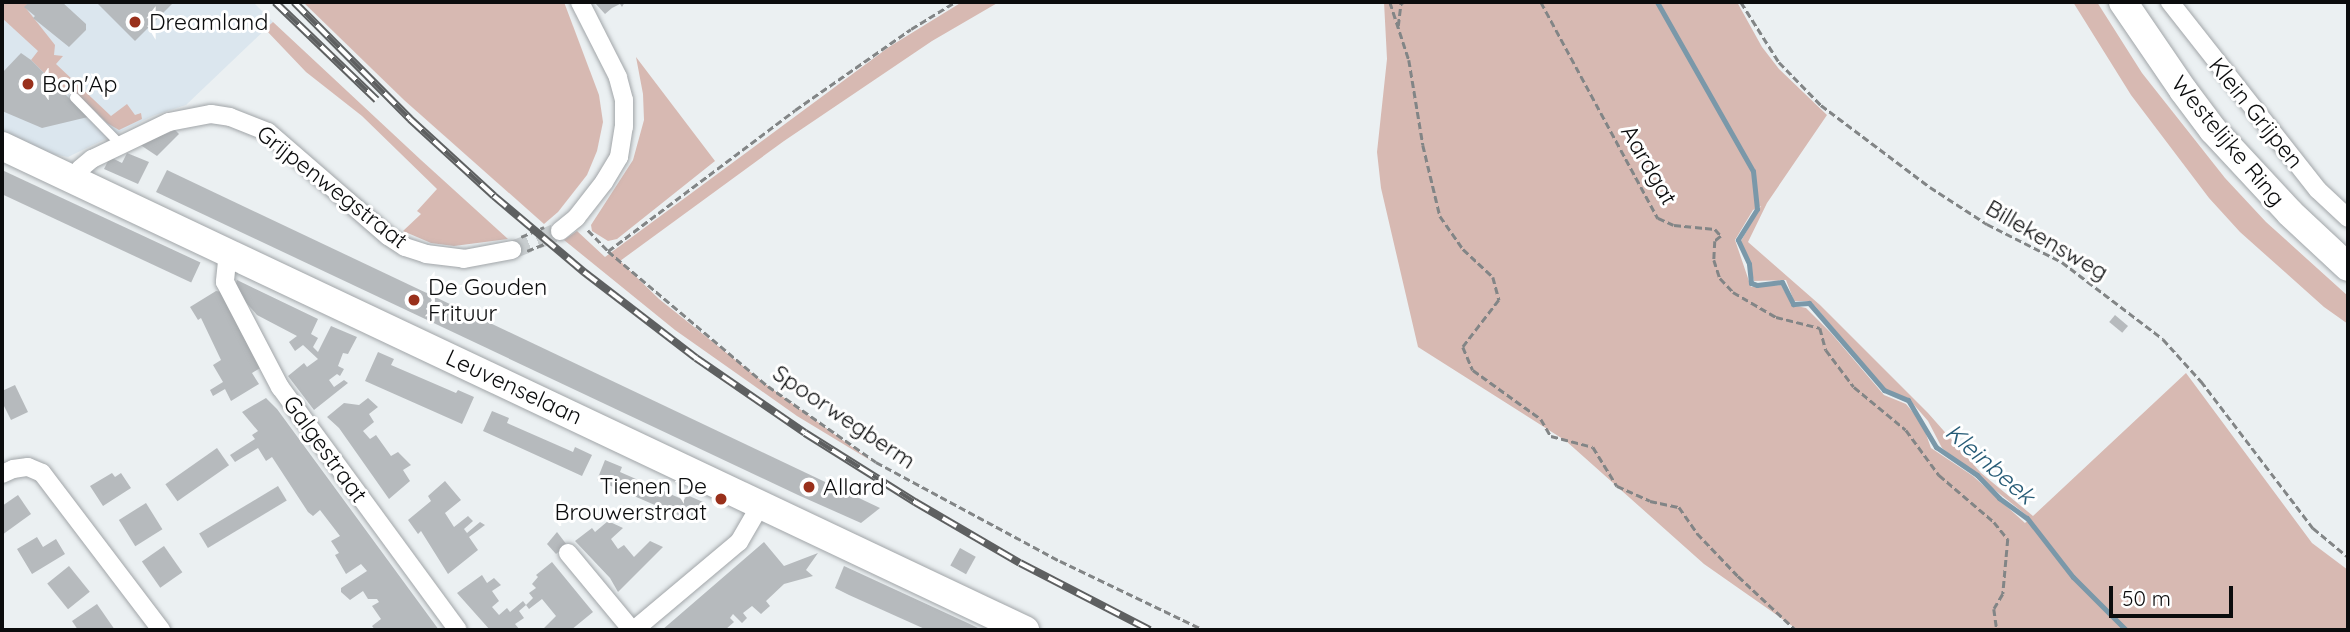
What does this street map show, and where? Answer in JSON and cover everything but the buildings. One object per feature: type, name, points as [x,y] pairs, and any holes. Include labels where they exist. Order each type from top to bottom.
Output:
[{"type":"main road","name":"Westelijke Ring","points":[[2123,2],[2214,130],[2290,213],[2348,267]]},
{"type":"main road","name":"Leuvenselaan","points":[[2,146],[1025,630]]},
{"type":"street","points":[[555,232],[576,218],[604,182],[619,157],[624,127],[624,100],[618,77],[580,2]]},
{"type":"street","name":"Klein Grijpen","points":[[2170,2],[2318,190],[2348,218]]},
{"type":"street","name":"Grijpenwegstraat","points":[[75,181],[80,169],[92,159],[169,122],[211,114],[230,117],[268,132],[388,236],[405,247],[426,254],[464,259],[515,248]]},
{"type":"street","name":"Galgestraat","points":[[228,252],[225,282],[280,387],[458,630]]},
{"type":"street","points":[[2,474],[28,467],[42,473],[161,630]]},
{"type":"street","points":[[568,552],[633,630],[739,542],[761,504]]},
{"type":"lane","points":[[74,97],[121,145]]},
{"type":"path","points":[[608,251],[796,110],[911,29],[955,2]]},
{"type":"path","points":[[1390,2],[1409,60],[1423,145],[1440,216],[1463,250],[1493,277],[1499,300],[1463,347],[1473,370],[1541,419],[1551,436],[1593,447],[1617,486],[1650,501],[1679,506],[1697,533],[1796,630]]},
{"type":"path","points":[[1398,26],[1401,3],[1404,2]]},
{"type":"path","name":"Aardgat","points":[[1541,2],[1658,218],[1674,225],[1715,229],[1721,236],[1715,241],[1714,260],[1720,278],[1733,292],[1776,317],[1819,328],[1826,350],[1854,387],[1906,430],[1939,475],[1994,522],[2008,539],[2003,594],[1994,609],[1997,630]]},
{"type":"path","name":"Billekensweg","points":[[1741,2],[1779,62],[1831,113],[1930,187],[1987,224],[2062,261],[2162,339],[2201,381],[2313,528],[2348,557]]},
{"type":"path","name":"Spoorwegberm","points":[[576,218],[608,251],[768,386],[876,462],[1060,561],[1203,630]]},
{"type":"path","points":[[515,248],[555,232]]},
{"type":"path","points":[[515,248],[555,232]]},
{"type":"shaded area","points":[[2,2],[253,2],[273,22],[186,105],[155,115],[68,157],[40,152],[2,133]]},
{"type":"shaded area","points":[[2,2],[29,2],[25,7],[55,45],[54,55],[63,56],[56,64],[111,116],[127,104],[135,115],[141,113],[142,119],[119,130],[107,123],[73,90],[66,95],[31,60],[38,51],[2,18]]},
{"type":"shaded area","points":[[303,2],[564,2],[599,95],[603,122],[597,151],[587,175],[558,212],[544,224],[404,100]]},
{"type":"shaded area","points":[[962,2],[999,2],[932,41],[784,141],[620,261],[659,299],[768,386],[873,462],[797,416],[675,330],[564,240],[577,231],[605,257],[889,47]]},
{"type":"shaded area","points":[[1384,2],[1737,2],[1762,47],[1779,69],[1827,115],[1767,203],[1748,242],[1820,305],[1928,413],[1981,473],[2033,516],[2186,373],[2312,543],[2348,570],[2348,630],[1798,630],[1704,564],[1566,441],[1418,347],[1381,188],[1377,152],[1387,59]],"holes":[[[1761,206],[1741,241],[1754,281],[1786,280],[1794,301],[1809,301],[1815,306],[1885,389],[1909,399],[1928,421],[1942,448],[2030,518],[2025,523],[1973,476],[1931,448],[1922,423],[1906,404],[1884,395],[1806,308],[1792,305],[1781,285],[1751,287],[1735,240],[1753,210]]]},
{"type":"shaded area","points":[[2073,2],[2097,2],[2142,73],[2225,178],[2266,222],[2348,296],[2348,324],[2324,307],[2240,232],[2209,198],[2131,95]]},
{"type":"shaded area","points":[[273,22],[508,239],[454,246],[431,243],[403,231],[421,214],[417,211],[437,189],[362,116],[306,72],[265,29]]},
{"type":"shaded area","points":[[636,57],[715,161],[617,239],[608,241],[592,231],[591,225],[633,160],[644,120],[643,94]]},
{"type":"waterway","name":"Kleinbeek","points":[[1657,2],[1753,171],[1757,209],[1738,240],[1749,264],[1751,283],[1757,285],[1782,282],[1793,304],[1809,303],[1884,390],[1908,400],[1936,447],[1977,475],[1999,498],[2027,518],[2073,577],[2126,630]]},
{"type":"tunnel","points":[[512,250],[560,231]]},
{"type":"railway","points":[[275,2],[377,100]]},
{"type":"railway","points":[[294,2],[410,119],[494,196],[584,272],[696,358],[805,433],[915,502],[1020,563],[1150,630]]},
{"type":"place","name":"Dreamland","points":[[135,22]]},
{"type":"place","name":"Bon'Ap","points":[[28,84]]},
{"type":"place","name":"De Gouden Frituur","points":[[414,300]]},
{"type":"place","name":"Allard","points":[[809,487]]},
{"type":"place","name":"Tienen De Brouwerstraat","points":[[721,499]]}]
